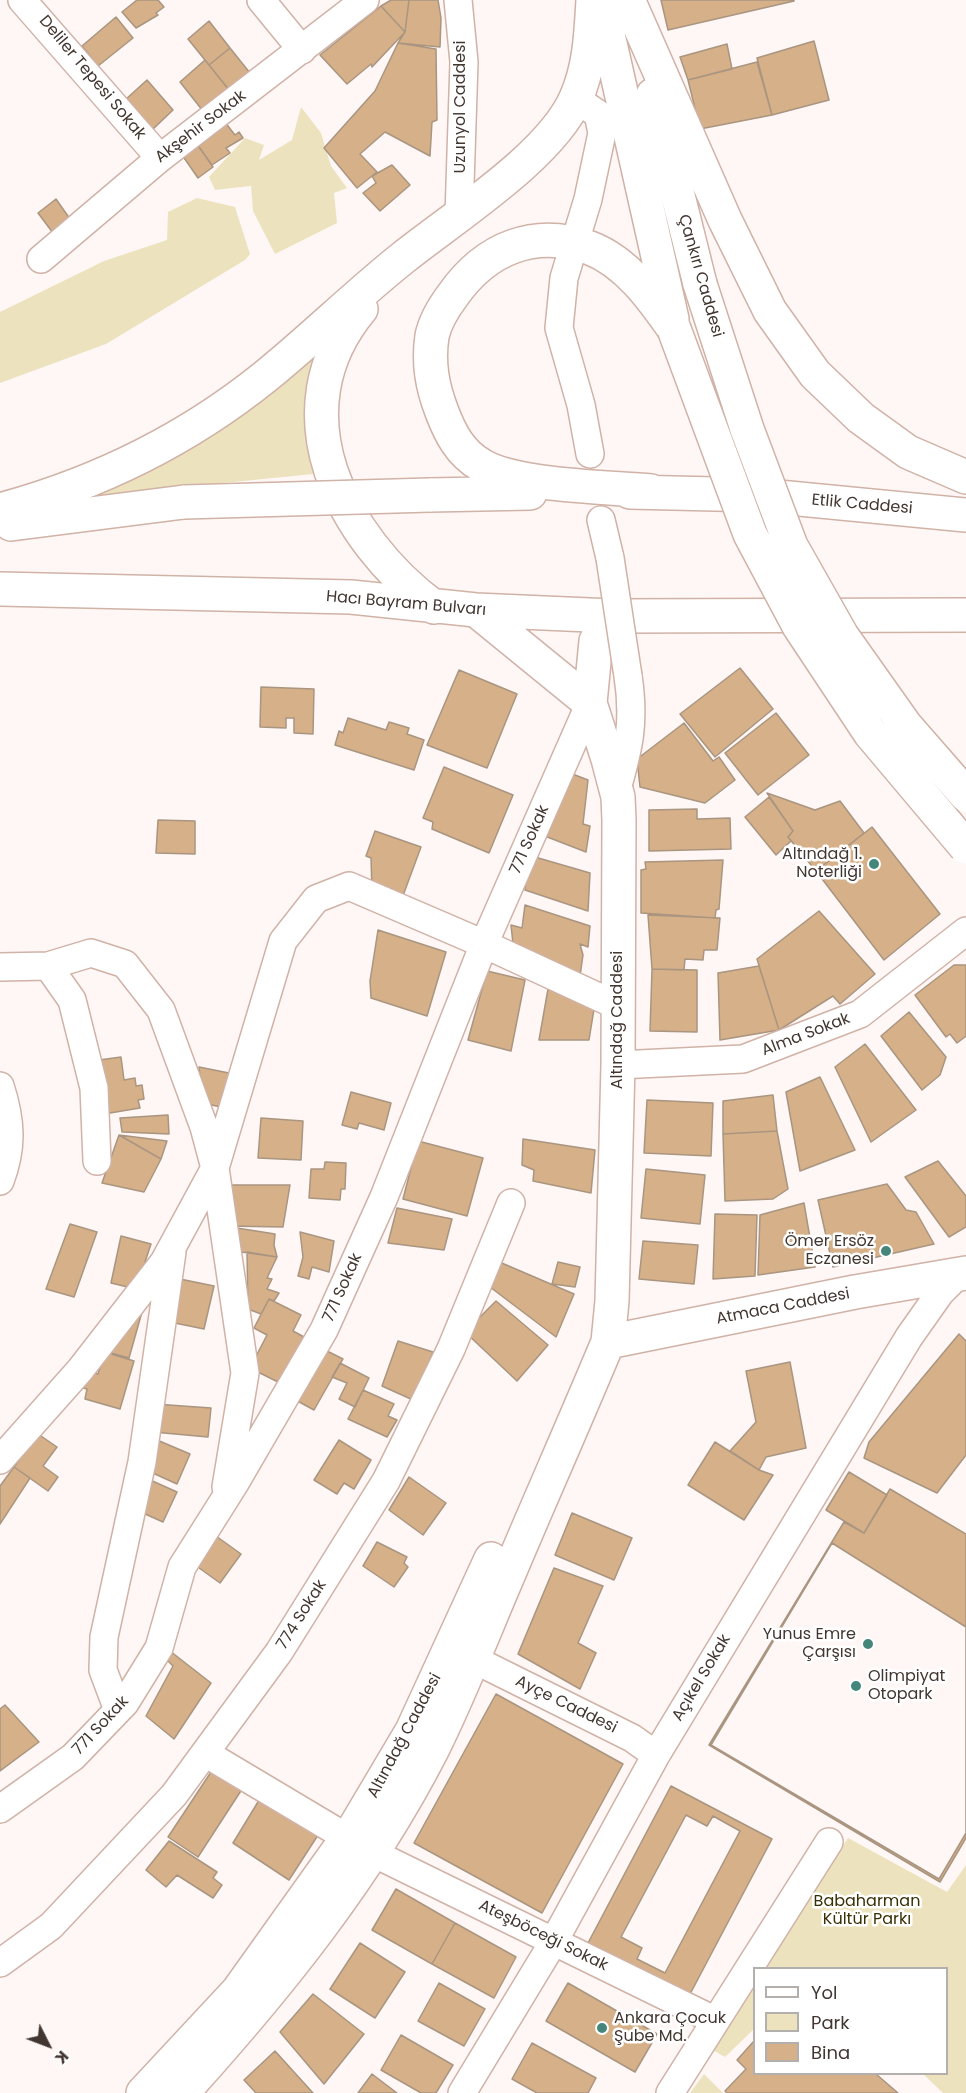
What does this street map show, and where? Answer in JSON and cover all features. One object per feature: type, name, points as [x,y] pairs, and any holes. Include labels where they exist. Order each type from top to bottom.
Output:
[{"type":"main road","points":[[0,510],[39,500],[147,455],[203,421],[266,377],[402,259],[541,148],[576,99],[590,52],[593,0]]},
{"type":"main road","points":[[620,1],[770,311],[815,374],[861,418],[908,452],[966,477]]},
{"type":"main road","name":"Çankırı Caddesi","points":[[620,1],[700,284],[747,429],[791,546],[842,636],[905,725],[966,795]]},
{"type":"main road","name":"Çankırı Caddesi","points":[[620,1],[674,329],[750,534],[799,626],[870,733],[966,848]]},
{"type":"main road","points":[[651,491],[505,477],[480,465],[459,447],[446,423],[434,391],[430,365],[432,334],[444,308],[464,279],[507,246],[531,240],[560,240],[592,249],[622,268],[649,293],[674,329]]},
{"type":"main road","points":[[402,259],[347,325],[332,356],[321,401],[321,439],[330,476],[376,554],[407,587],[434,607]]},
{"type":"main road","points":[[0,525],[184,502],[651,491]]},
{"type":"main road","name":"Etlik Caddesi","points":[[651,491],[758,495],[966,515]]},
{"type":"main road","name":"Hacı Bayram Bulvarı","points":[[0,589],[351,597],[434,607],[612,616],[966,615]]},
{"type":"main road","points":[[476,610],[590,703]]},
{"type":"main road","name":"Altındağ Caddesi","points":[[143,2093],[238,1991],[359,1845],[432,1750],[608,1342],[612,1301],[618,1065],[620,841],[616,792],[590,703],[596,641],[612,616]]},
{"type":"main road","name":"Atmaca Caddesi","points":[[608,1342],[964,1272]]},
{"type":"main road","name":"Altındağ Caddesi","points":[[182,2093],[289,1970],[335,1909],[359,1845],[395,1761],[430,1696],[555,1418],[575,1384],[608,1342]]},
{"type":"street","name":"Deliler Tepesi Sokak","points":[[22,0],[160,158]]},
{"type":"street","points":[[261,0],[302,50]]},
{"type":"street","name":"Akşehir Sokak","points":[[41,260],[160,158],[365,0]]},
{"type":"street","name":"Uzunyol Caddesi","points":[[458,0],[464,62],[459,215]]},
{"type":"street","points":[[576,99],[598,114],[602,134],[564,278],[559,328],[581,405],[590,454]]},
{"type":"street","points":[[601,520],[610,558],[632,701],[631,741],[616,792]]},
{"type":"street","name":"771 Sokak","points":[[0,1809],[74,1757],[118,1710],[159,1648],[182,1567],[224,1502],[324,1330],[384,1197],[484,944],[590,703]]},
{"type":"street","points":[[0,1460],[80,1370],[164,1262],[215,1168],[283,941],[316,899],[349,886],[484,944],[618,1006]]},
{"type":"street","name":"Alma Sokak","points":[[618,1065],[743,1059],[860,1014],[966,931]]},
{"type":"street","points":[[0,967],[48,966],[91,953],[125,964],[161,1010],[204,1127],[215,1168],[245,1373],[224,1502]]},
{"type":"street","points":[[48,966],[72,1000],[94,1088],[97,1161]]},
{"type":"street","points":[[0,1086],[9,1115],[8,1160],[0,1181]]},
{"type":"street","name":"774 Sokak","points":[[0,1963],[51,1926],[174,1795],[279,1652],[386,1481],[451,1349],[511,1203]]},
{"type":"street","points":[[118,1710],[103,1670],[104,1637],[142,1462],[174,1244]]},
{"type":"street","name":"Açıkel Sokak","points":[[462,2093],[554,1941],[656,1755],[909,1336],[940,1293],[964,1272]]},
{"type":"street","name":"Ayçe Caddesi","points":[[473,1659],[632,1738],[656,1755]]},
{"type":"street","name":"Ateşböceği Sokak","points":[[205,1753],[359,1845],[714,2020]]},
{"type":"street","points":[[670,2093],[714,2020],[829,1842]]},
{"type":"green space","points":[[301,107],[321,133],[331,166],[347,188],[334,193],[337,223],[275,254],[253,211],[251,186],[215,190],[209,177],[245,138],[264,145],[259,160],[292,140]]},
{"type":"green space","points":[[197,198],[235,207],[250,254],[245,260],[106,344],[0,383],[0,312],[104,261],[167,240],[168,212]]},
{"type":"green space","points":[[313,353],[308,416],[313,474],[74,498]]},
{"type":"green space","name":"Babaharman Kültür Parkı","points":[[848,1838],[947,1892],[966,1865],[966,2093],[943,2093],[924,2075],[948,2075],[948,1967],[764,1967]]},
{"type":"green space","points":[[753,1984],[753,2030],[725,2057],[711,2049]]},
{"type":"green space","points":[[704,2074],[723,2093],[690,2093]]},
{"type":"building","points":[[137,0],[158,0],[164,7],[156,13],[158,15],[136,28],[122,12]]},
{"type":"building","points":[[391,0],[409,0],[405,32],[381,6]]},
{"type":"building","points":[[409,0],[438,0],[441,18],[440,47],[398,43],[405,32]]},
{"type":"building","points":[[661,0],[794,0],[794,1],[668,30]]},
{"type":"building","points":[[381,6],[405,32],[372,67],[371,64],[347,84],[320,55]]},
{"type":"building","points":[[116,17],[133,38],[98,66],[82,46]]},
{"type":"building","points":[[209,21],[230,48],[209,65],[188,39]]},
{"type":"building","points":[[814,41],[829,100],[772,115],[757,58]]},
{"type":"building","points":[[398,43],[436,49],[437,120],[432,122],[430,156],[385,132],[360,154],[377,172],[357,188],[324,148],[375,91]]},
{"type":"building","points":[[727,44],[732,69],[688,80],[680,57]]},
{"type":"building","points":[[230,48],[250,73],[230,91],[209,65]]},
{"type":"building","points":[[205,60],[229,90],[203,111],[180,82]]},
{"type":"building","points":[[757,62],[772,115],[700,129],[688,80]]},
{"type":"building","points":[[147,80],[173,110],[152,130],[125,100]]},
{"type":"building","points":[[224,121],[235,135],[239,132],[243,138],[226,148],[230,153],[212,165],[196,143]]},
{"type":"building","points":[[195,141],[213,167],[198,178],[180,152]]},
{"type":"building","points":[[392,165],[410,185],[380,211],[363,193],[376,183],[372,176]]},
{"type":"building","points":[[56,199],[70,219],[53,233],[38,213]]},
{"type":"building","points":[[740,668],[773,709],[715,757],[680,714]]},
{"type":"building","points":[[459,670],[517,694],[487,768],[427,745]]},
{"type":"building","points":[[261,687],[314,689],[313,734],[294,733],[294,718],[286,718],[286,728],[260,727]]},
{"type":"building","points":[[776,713],[809,755],[758,795],[725,753]]},
{"type":"building","points":[[348,718],[386,730],[389,722],[409,728],[407,734],[424,740],[414,770],[335,745],[339,731],[343,733]]},
{"type":"building","points":[[684,723],[713,761],[719,757],[735,780],[705,803],[640,787],[637,759]]},
{"type":"building","points":[[444,767],[513,795],[489,853],[432,829],[433,822],[423,818]]},
{"type":"building","points":[[562,770],[588,780],[583,824],[590,826],[586,852],[537,833]]},
{"type":"building","points":[[767,793],[815,810],[840,801],[864,833],[816,871],[788,837],[793,831]]},
{"type":"building","points":[[769,797],[793,831],[788,837],[791,841],[776,855],[745,817]]},
{"type":"building","points":[[697,809],[697,819],[730,818],[731,849],[649,851],[649,810]]},
{"type":"building","points":[[158,820],[195,821],[195,854],[156,853]]},
{"type":"building","points":[[872,827],[940,914],[884,960],[816,871]]},
{"type":"building","points":[[375,831],[421,847],[401,901],[372,891],[371,858],[366,856]]},
{"type":"building","points":[[528,855],[590,873],[588,911],[525,890]]},
{"type":"building","points":[[723,860],[719,909],[716,910],[715,918],[641,913],[641,870],[646,869],[645,862]]},
{"type":"building","points":[[525,905],[590,926],[588,947],[580,944],[583,955],[580,976],[514,953],[511,925],[522,928]]},
{"type":"building","points":[[819,911],[875,974],[840,1004],[833,996],[779,1030],[757,959]]},
{"type":"building","points":[[648,915],[720,918],[717,950],[704,950],[703,960],[685,959],[684,970],[652,969]]},
{"type":"building","points":[[378,930],[446,952],[427,1016],[371,998],[370,981]]},
{"type":"building","points":[[954,965],[966,965],[966,1036],[957,1043],[950,1034],[946,1037],[915,995]]},
{"type":"building","points":[[759,966],[779,1030],[720,1040],[718,973]]},
{"type":"building","points":[[652,969],[697,970],[697,1032],[650,1031]]},
{"type":"building","points":[[487,971],[525,980],[511,1051],[468,1040]]},
{"type":"building","points":[[548,989],[595,1003],[589,1040],[539,1040]]},
{"type":"building","points":[[909,1012],[946,1057],[940,1075],[922,1090],[881,1036]]},
{"type":"building","points":[[865,1044],[916,1110],[871,1142],[835,1067]]},
{"type":"building","points":[[121,1057],[124,1080],[135,1078],[136,1086],[142,1085],[144,1099],[138,1100],[140,1108],[104,1114],[92,1061]]},
{"type":"building","points":[[199,1067],[229,1073],[225,1108],[203,1103]]},
{"type":"building","points":[[820,1077],[855,1150],[800,1171],[786,1092]]},
{"type":"building","points":[[351,1092],[391,1103],[384,1130],[359,1123],[357,1129],[342,1125]]},
{"type":"building","points":[[773,1095],[777,1131],[723,1134],[723,1101]]},
{"type":"building","points":[[647,1100],[713,1103],[711,1156],[644,1153]]},
{"type":"building","points":[[168,1115],[169,1134],[122,1132],[120,1118]]},
{"type":"building","points":[[261,1118],[303,1121],[301,1160],[258,1158]]},
{"type":"building","points":[[777,1131],[788,1189],[773,1199],[725,1201],[723,1134]]},
{"type":"building","points":[[119,1135],[161,1159],[144,1192],[102,1183]]},
{"type":"building","points":[[119,1135],[167,1141],[161,1159]]},
{"type":"building","points":[[523,1139],[595,1150],[591,1193],[533,1181],[534,1170],[522,1165]]},
{"type":"building","points":[[418,1141],[483,1158],[467,1216],[403,1199]]},
{"type":"building","points":[[938,1161],[966,1196],[966,1227],[949,1237],[905,1177]]},
{"type":"building","points":[[325,1162],[346,1163],[345,1189],[341,1189],[340,1200],[309,1198],[311,1169],[324,1169]]},
{"type":"building","points":[[646,1169],[705,1175],[700,1224],[641,1218]]},
{"type":"building","points":[[887,1184],[906,1210],[916,1212],[934,1244],[833,1267],[818,1200]]},
{"type":"building","points":[[228,1185],[290,1185],[283,1227],[228,1226]]},
{"type":"building","points":[[804,1203],[815,1267],[758,1275],[760,1215]]},
{"type":"building","points":[[397,1208],[452,1219],[444,1250],[388,1243]]},
{"type":"building","points":[[715,1214],[757,1215],[755,1276],[713,1279]]},
{"type":"building","points":[[70,1224],[97,1232],[74,1297],[46,1289]]},
{"type":"building","points":[[237,1228],[275,1234],[274,1245],[277,1257],[234,1251]]},
{"type":"building","points":[[300,1232],[334,1241],[329,1272],[312,1267],[309,1279],[298,1276],[303,1257]]},
{"type":"building","points":[[121,1236],[151,1244],[136,1289],[111,1283]]},
{"type":"building","points":[[643,1241],[698,1245],[694,1284],[639,1279]]},
{"type":"building","points":[[247,1252],[277,1257],[267,1278],[272,1279],[267,1289],[279,1293],[274,1301],[269,1299],[261,1314],[248,1309]]},
{"type":"building","points":[[497,1261],[574,1294],[556,1337],[486,1284]]},
{"type":"building","points":[[558,1262],[580,1267],[575,1287],[552,1284]]},
{"type":"building","points":[[180,1279],[214,1286],[204,1329],[170,1322]]},
{"type":"building","points":[[269,1299],[301,1315],[293,1331],[304,1337],[280,1383],[250,1368],[267,1335],[254,1328]]},
{"type":"building","points":[[496,1301],[548,1345],[517,1381],[465,1332]]},
{"type":"building","points":[[142,1312],[129,1358],[100,1350]]},
{"type":"building","points":[[959,1334],[966,1341],[966,1455],[937,1493],[864,1458],[869,1442]]},
{"type":"building","points":[[398,1341],[433,1352],[413,1400],[382,1386]]},
{"type":"building","points":[[325,1350],[343,1359],[314,1410],[292,1398]]},
{"type":"building","points":[[105,1352],[134,1361],[120,1409],[85,1399],[87,1389],[76,1386],[86,1371],[98,1374]]},
{"type":"building","points":[[790,1362],[806,1448],[766,1457],[759,1470],[730,1451],[756,1422],[746,1371]]},
{"type":"building","points":[[340,1363],[369,1378],[355,1407],[339,1399],[347,1383],[332,1377]]},
{"type":"building","points":[[363,1390],[394,1404],[388,1416],[397,1420],[387,1437],[348,1419]]},
{"type":"building","points":[[155,1404],[211,1408],[208,1437],[153,1432]]},
{"type":"building","points":[[38,1434],[57,1447],[43,1466],[58,1477],[48,1491],[14,1467]]},
{"type":"building","points":[[157,1440],[190,1454],[177,1484],[144,1469]]},
{"type":"building","points":[[339,1440],[371,1460],[354,1489],[344,1483],[337,1494],[314,1480]]},
{"type":"building","points":[[715,1442],[759,1470],[773,1475],[744,1520],[688,1485]]},
{"type":"building","points":[[14,1467],[30,1478],[0,1524],[0,1486]]},
{"type":"building","points":[[849,1472],[887,1495],[864,1533],[826,1510]]},
{"type":"building","points":[[409,1477],[446,1503],[423,1535],[389,1510]]},
{"type":"building","points":[[148,1479],[177,1492],[163,1522],[134,1509]]},
{"type":"building","name":"Yunus Emre Çarşısı","points":[[890,1489],[966,1534],[966,1838],[940,1882],[709,1745],[844,1522],[864,1533]]},
{"type":"building","points":[[572,1513],[632,1538],[614,1580],[555,1555]]},
{"type":"building","points":[[216,1536],[241,1554],[220,1583],[195,1565]]},
{"type":"building","points":[[377,1542],[407,1557],[404,1563],[408,1567],[394,1587],[363,1566]]},
{"type":"building","name":"Yunus Emre Çarşısı","points":[[832,1543],[966,1627],[966,1833],[939,1879],[711,1745]]},
{"type":"building","points":[[554,1568],[603,1586],[578,1643],[596,1653],[580,1689],[518,1654]]},
{"type":"building","points":[[170,1651],[211,1683],[174,1739],[146,1716],[173,1666],[165,1658]]},
{"type":"building","points":[[496,1694],[623,1764],[542,1913],[414,1843]]},
{"type":"building","points":[[5,1705],[39,1742],[0,1771],[0,1709]]},
{"type":"building","points":[[217,1763],[246,1783],[198,1857],[168,1837]]},
{"type":"building","points":[[671,1786],[772,1839],[689,1996],[588,1943]],"holes":[[[686,1815],[707,1826],[713,1816],[740,1831],[665,1973],[637,1959],[642,1948],[621,1937]]]},
{"type":"building","points":[[261,1797],[320,1832],[289,1880],[233,1843]]},
{"type":"building","points":[[169,1841],[217,1872],[213,1878],[222,1885],[213,1898],[177,1875],[166,1887],[146,1870]]},
{"type":"building","points":[[396,1889],[455,1923],[432,1964],[372,1930]]},
{"type":"building","points":[[455,1923],[516,1957],[494,1998],[432,1964]]},
{"type":"building","points":[[360,1943],[405,1972],[375,2018],[330,1989]]},
{"type":"building","points":[[439,1983],[485,2009],[464,2046],[418,2021]]},
{"type":"building","name":"Ankara Çocuk Şube Md.","points":[[568,1983],[657,2034],[635,2072],[546,2021]]},
{"type":"building","points":[[313,1994],[364,2034],[324,2084],[280,2032]]},
{"type":"building","points":[[401,2035],[453,2065],[436,2093],[421,2093],[381,2070]]},
{"type":"building","points":[[753,2042],[753,2075],[877,2075],[898,2093],[727,2093],[725,2091],[746,2069],[737,2060]]},
{"type":"building","points":[[532,2043],[596,2078],[588,2093],[537,2093],[512,2079]]},
{"type":"building","points":[[275,2051],[313,2093],[256,2093],[244,2080]]},
{"type":"building","points":[[372,2074],[397,2093],[358,2093]]},
{"type":"place","name":"Altındağ 1. Noterliği","points":[[874,864]]},
{"type":"place","name":"Ömer Ersöz Eczanesi","points":[[886,1251]]},
{"type":"place","name":"Yunus Emre Çarşısı","points":[[868,1644]]},
{"type":"place","name":"Olimpiyat Otopark","points":[[856,1686]]},
{"type":"place","name":"Ankara Çocuk Şube Md.","points":[[602,2028]]}]
